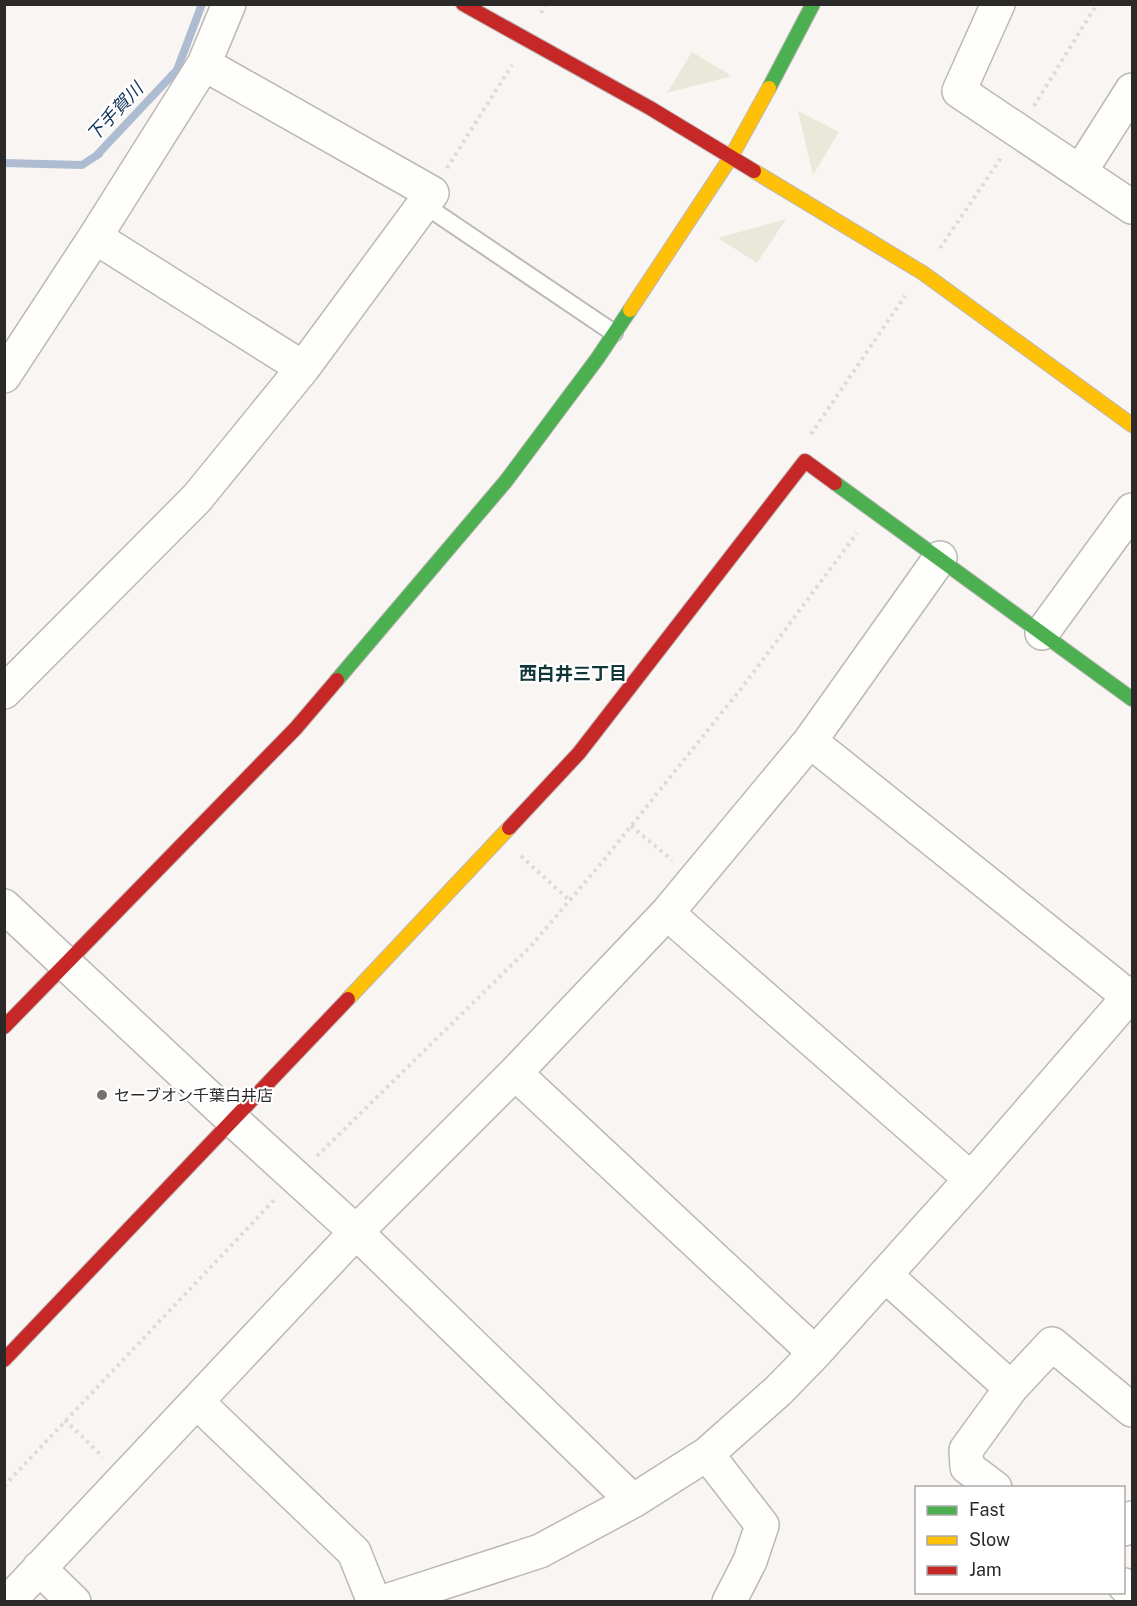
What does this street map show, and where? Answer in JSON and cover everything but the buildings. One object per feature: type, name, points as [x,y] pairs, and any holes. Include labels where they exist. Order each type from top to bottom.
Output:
[{"type":"street","points":[[4,375],[95,237],[204,64],[229,4]]},
{"type":"street","points":[[463,4],[650,108],[923,273],[1132,425]]},
{"type":"street","points":[[4,1027],[296,728],[506,481],[614,333],[731,156],[813,4]]},
{"type":"street","points":[[998,4],[959,91],[1132,207]]},
{"type":"street","points":[[4,692],[196,498],[303,368],[428,198],[204,64]]},
{"type":"street","points":[[1080,172],[1132,90]]},
{"type":"street","points":[[95,237],[303,368]]},
{"type":"street","points":[[4,1360],[234,1121],[579,753],[805,461],[1132,699]]},
{"type":"street","points":[[1042,633],[1132,510]]},
{"type":"street","points":[[8,1602],[356,1232],[515,1074],[667,913],[810,741],[940,558]]},
{"type":"street","points":[[383,1602],[540,1551],[633,1501],[707,1454],[778,1390],[814,1353],[971,1179],[1131,995],[810,741]]},
{"type":"street","points":[[4,906],[356,1232],[633,1501]]},
{"type":"street","points":[[667,913],[971,1179]]},
{"type":"street","points":[[515,1074],[814,1353]]},
{"type":"street","points":[[885,1275],[1011,1388]]},
{"type":"street","points":[[992,1486],[967,1467],[966,1450],[1011,1388],[1052,1344],[1132,1410]]},
{"type":"street","points":[[197,1402],[354,1552],[374,1602]]},
{"type":"street","points":[[707,1454],[762,1525],[750,1561],[729,1602]]},
{"type":"street","points":[[39,1568],[74,1602]]},
{"type":"lane","points":[[428,198],[614,333]]},
{"type":"path","points":[[428,198],[515,60]]},
{"type":"path","points":[[805,461],[801,448],[911,288]]},
{"type":"path","points":[[4,1486],[296,1177],[531,946],[744,685],[873,510]]},
{"type":"path","points":[[631,826],[695,879]]},
{"type":"path","points":[[500,837],[570,900]]},
{"type":"path","points":[[65,1420],[125,1478]]},
{"type":"shaded area","points":[[692,52],[732,76],[667,93]]},
{"type":"shaded area","points":[[798,111],[839,132],[813,175]]},
{"type":"shaded area","points":[[786,219],[757,263],[718,238]]},
{"type":"waterway","name":"下手賀川","points":[[4,163],[82,165],[99,154],[96,156],[177,70],[202,4]]},
{"type":"traffic: fast","points":[[769,88],[813,4]]},
{"type":"traffic: fast","points":[[337,680],[506,481],[597,359],[630,310]]},
{"type":"traffic: fast","points":[[835,483],[1132,699]]},
{"type":"traffic: slow","points":[[630,310],[731,157],[769,88]]},
{"type":"traffic: slow","points":[[754,171],[923,273],[1132,425]]},
{"type":"traffic: slow","points":[[348,999],[509,828]]},
{"type":"traffic: jam","points":[[463,4],[650,108],[754,171]]},
{"type":"traffic: jam","points":[[509,828],[579,753],[805,461],[835,483]]},
{"type":"traffic: jam","points":[[4,1027],[296,728],[337,680]]},
{"type":"traffic: jam","points":[[4,1360],[348,999]]},
{"type":"place","name":"セーブオン千葉白井店","points":[[102,1095]]},
{"type":"district","name":"西白井三丁目","points":[[573,674]]}]
